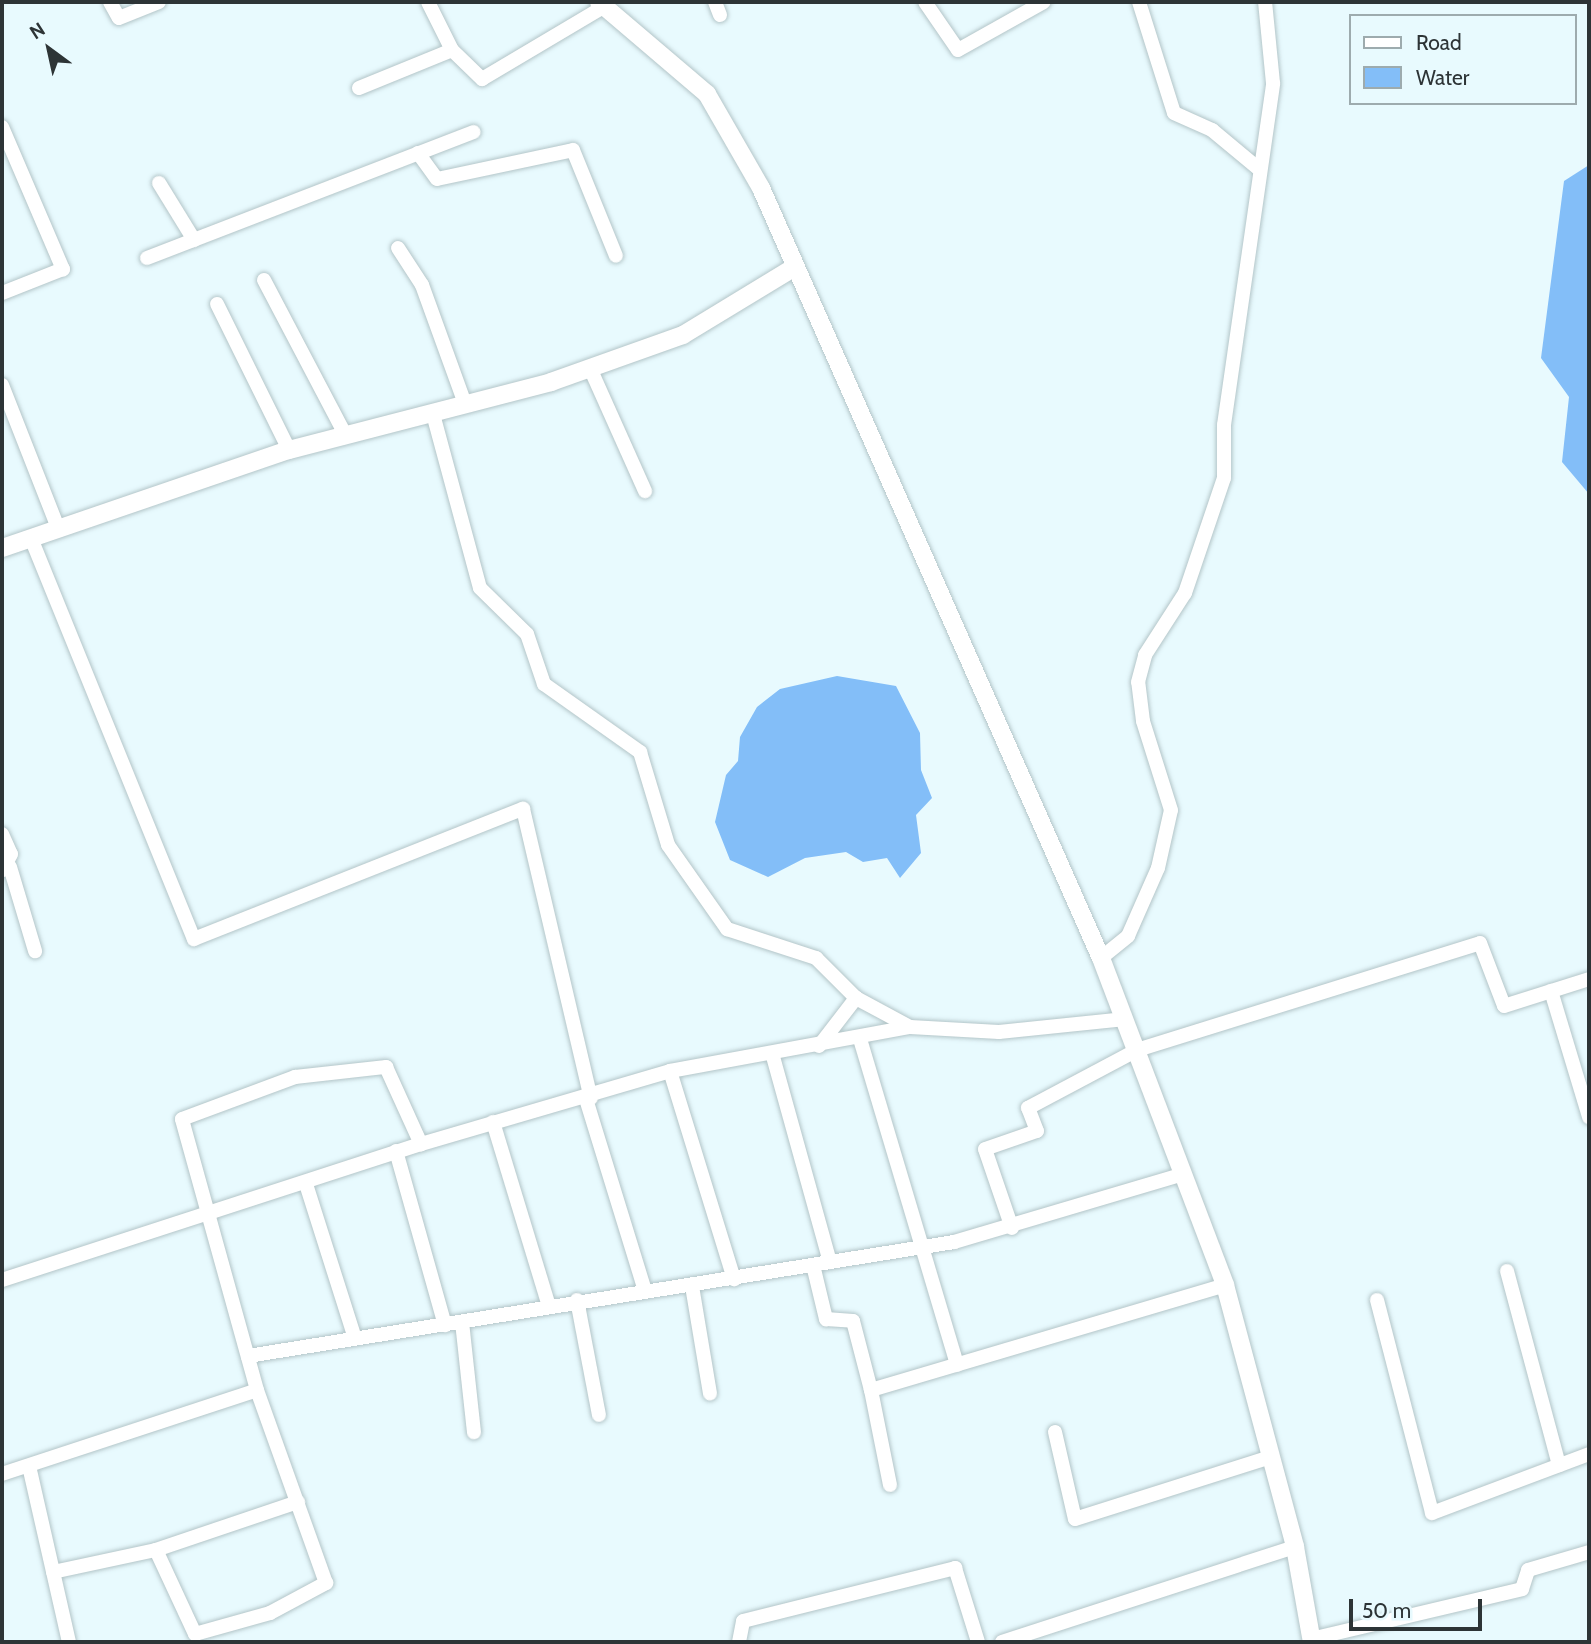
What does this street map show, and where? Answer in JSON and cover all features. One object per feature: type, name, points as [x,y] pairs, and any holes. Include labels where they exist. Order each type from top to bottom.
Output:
[{"type":"street","points":[[110,2],[119,18],[159,2]]},
{"type":"street","points":[[428,2],[452,50],[475,76],[487,78],[602,4],[707,94],[795,267],[1101,958],[1125,1019],[1225,1285],[1296,1547],[1312,1640],[1522,1589],[1528,1570],[1589,1552]]},
{"type":"street","points":[[925,2],[958,50],[1044,2]]},
{"type":"street","points":[[1139,2],[1174,113],[1212,131],[1260,170]]},
{"type":"street","points":[[1101,958],[1128,936],[1158,868],[1171,810],[1143,721],[1139,682],[1145,655],[1185,593],[1224,478],[1224,425],[1273,83],[1265,2]]},
{"type":"street","points":[[359,88],[452,50]]},
{"type":"street","points":[[2,127],[63,269],[2,293]]},
{"type":"street","points":[[147,258],[473,132]]},
{"type":"street","points":[[418,153],[437,179],[573,150],[616,256]]},
{"type":"street","points":[[159,183],[194,240]]},
{"type":"street","points":[[398,247],[422,285],[465,404]]},
{"type":"street","points":[[2,548],[289,450],[433,414],[590,368],[683,335],[795,267]]},
{"type":"street","points":[[264,280],[345,434]]},
{"type":"street","points":[[217,304],[289,450]]},
{"type":"street","points":[[590,368],[645,491]]},
{"type":"street","points":[[2,385],[58,528]]},
{"type":"street","points":[[433,414],[480,588],[527,634],[544,684],[640,752],[668,845],[727,929],[816,958],[856,998],[910,1027]]},
{"type":"street","points":[[31,538],[194,939],[523,809],[589,1099],[645,1291]]},
{"type":"street","points":[[2,834],[6,869],[35,951]]},
{"type":"street","points":[[1012,1228],[985,1149],[1037,1131],[1028,1108],[1137,1050],[1480,943],[1504,1006],[1589,979]]},
{"type":"street","points":[[1550,991],[1589,1116]]},
{"type":"street","points":[[819,1046],[856,998]]},
{"type":"street","points":[[2,1280],[206,1211],[306,1184],[396,1151],[493,1122],[589,1099],[670,1071],[860,1039],[910,1027],[999,1032],[1125,1019]]},
{"type":"street","points":[[860,1039],[925,1247],[957,1365]]},
{"type":"street","points":[[772,1053],[830,1262]]},
{"type":"street","points":[[156,1550],[195,1634],[270,1613],[326,1583],[257,1390],[182,1119],[295,1077],[386,1067],[421,1144]]},
{"type":"street","points":[[670,1071],[734,1279]]},
{"type":"street","points":[[493,1122],[549,1307]]},
{"type":"street","points":[[396,1151],[445,1325]]},
{"type":"street","points":[[248,1356],[354,1335],[445,1325],[577,1300],[692,1286],[925,1247],[1012,1228],[1184,1174]]},
{"type":"street","points":[[306,1184],[354,1335]]},
{"type":"street","points":[[813,1265],[826,1320],[853,1321],[871,1390],[890,1485]]},
{"type":"street","points":[[1507,1270],[1559,1465]]},
{"type":"street","points":[[871,1390],[1225,1285]]},
{"type":"street","points":[[692,1286],[710,1394]]},
{"type":"street","points":[[577,1300],[599,1415]]},
{"type":"street","points":[[1377,1300],[1432,1513],[1589,1454]]},
{"type":"street","points":[[462,1322],[474,1432]]},
{"type":"street","points":[[2,1474],[257,1390]]},
{"type":"street","points":[[1055,1432],[1075,1519],[1271,1457]]},
{"type":"street","points":[[29,1466],[69,1642]]},
{"type":"street","points":[[53,1572],[156,1550],[298,1502]]},
{"type":"street","points":[[1002,1642],[1296,1547]]},
{"type":"street","points":[[739,1642],[743,1621],[955,1568],[978,1642]]},
{"type":"water","points":[[1589,165],[1589,494],[1562,462],[1569,397],[1541,358],[1564,181]]},
{"type":"water","points":[[837,676],[896,686],[920,733],[921,770],[932,798],[916,815],[921,853],[900,878],[887,858],[863,862],[846,852],[805,858],[768,877],[730,860],[715,822],[726,775],[738,761],[740,737],[757,707],[780,689]]}]
